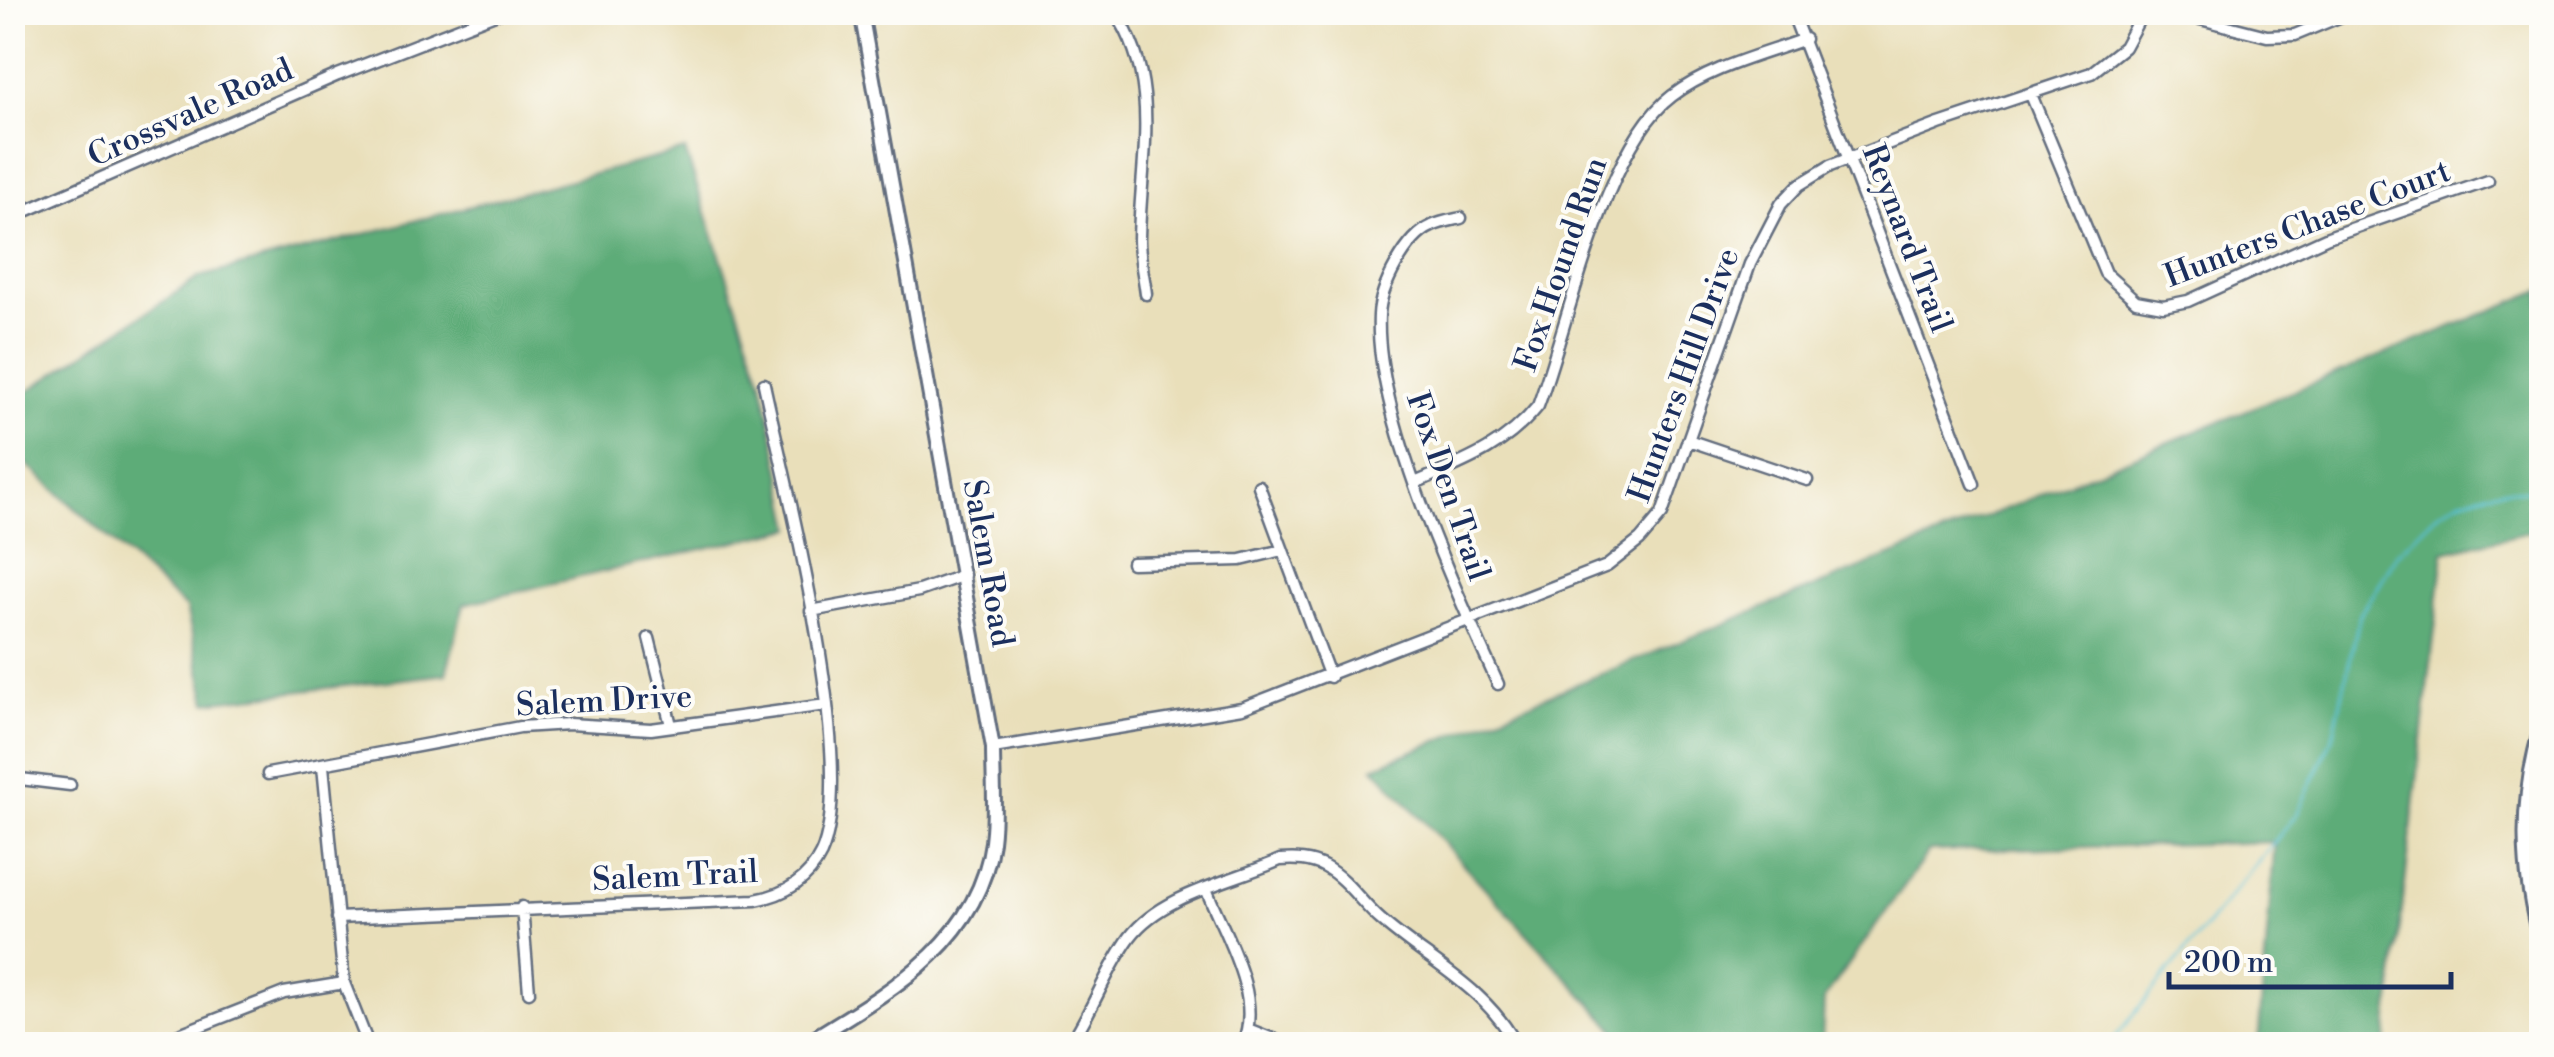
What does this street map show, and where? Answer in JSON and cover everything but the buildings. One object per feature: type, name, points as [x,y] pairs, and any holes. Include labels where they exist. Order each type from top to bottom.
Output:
[{"type":"street","name":"Crossvale Road","points":[[12,217],[338,74],[500,12]]},
{"type":"street","name":"Salem Road","points":[[804,1044],[904,981],[954,931],[975,895],[989,855],[993,748],[861,12]]},
{"type":"street","points":[[1116,12],[1132,39],[1147,95],[1138,245],[1146,294]]},
{"type":"street","name":"Reynard Trail","points":[[1792,12],[1852,158],[1974,484]]},
{"type":"street","name":"Hunters Hill Drive","points":[[993,748],[1242,708],[1594,572],[1630,549],[1662,514],[1691,441],[1702,394],[1770,221],[1799,185],[1852,158],[1939,124],[2032,97],[2104,66],[2124,47],[2143,12]]},
{"type":"street","points":[[2173,12],[2268,36],[2296,35],[2351,12]]},
{"type":"street","name":"Fox Hound Run","points":[[1417,482],[1491,450],[1514,433],[1538,406],[1617,172],[1644,123],[1663,103],[1698,80],[1805,38]]},
{"type":"street","name":"Hunters Chase Court","points":[[2032,97],[2105,273],[2124,294],[2149,305],[2188,301],[2328,238],[2488,181]]},
{"type":"street","name":"Fox Den Trail","points":[[1461,218],[1430,226],[1416,238],[1386,288],[1379,314],[1392,406],[1470,622],[1498,684]]},
{"type":"street","name":"Salem Trail","points":[[338,918],[522,907],[754,900],[794,886],[814,866],[826,840],[833,772],[811,611],[764,384]]},
{"type":"street","points":[[1691,441],[1806,480]]},
{"type":"street","points":[[1259,486],[1330,677]]},
{"type":"street","points":[[1132,563],[1241,560],[1282,550]]},
{"type":"street","points":[[811,611],[919,591],[964,575]]},
{"type":"street","points":[[649,638],[671,725]]},
{"type":"street","name":"Salem Drive","points":[[268,774],[544,724],[651,729],[826,705]]},
{"type":"street","points":[[2542,726],[2523,838],[2525,878],[2542,947]]},
{"type":"street","points":[[323,766],[344,983],[368,1044]]},
{"type":"street","points":[[12,778],[70,785]]},
{"type":"street","points":[[1070,1044],[1133,933],[1154,914],[1280,860],[1321,865],[1381,920],[1477,992],[1516,1044]]},
{"type":"street","points":[[1207,890],[1242,979],[1250,1030],[1244,1044]]},
{"type":"street","points":[[522,907],[528,992]]},
{"type":"street","points":[[154,1044],[284,993],[344,983]]},
{"type":"street","points":[[1250,1030],[1285,1044]]},
{"type":"green space","points":[[685,150],[762,381],[793,528],[464,604],[446,674],[207,702],[186,608],[13,452],[13,401],[200,277]]},
{"type":"green space","points":[[2541,290],[2541,529],[2444,552],[2386,1044],[2258,1044],[2275,842],[1929,851],[1824,999],[1822,1044],[1623,1044],[1618,1033],[1374,767]]},
{"type":"waterway","points":[[2110,1044],[2297,814],[2333,737],[2360,614],[2397,554],[2437,514],[2461,500],[2502,489],[2542,491]]}]
